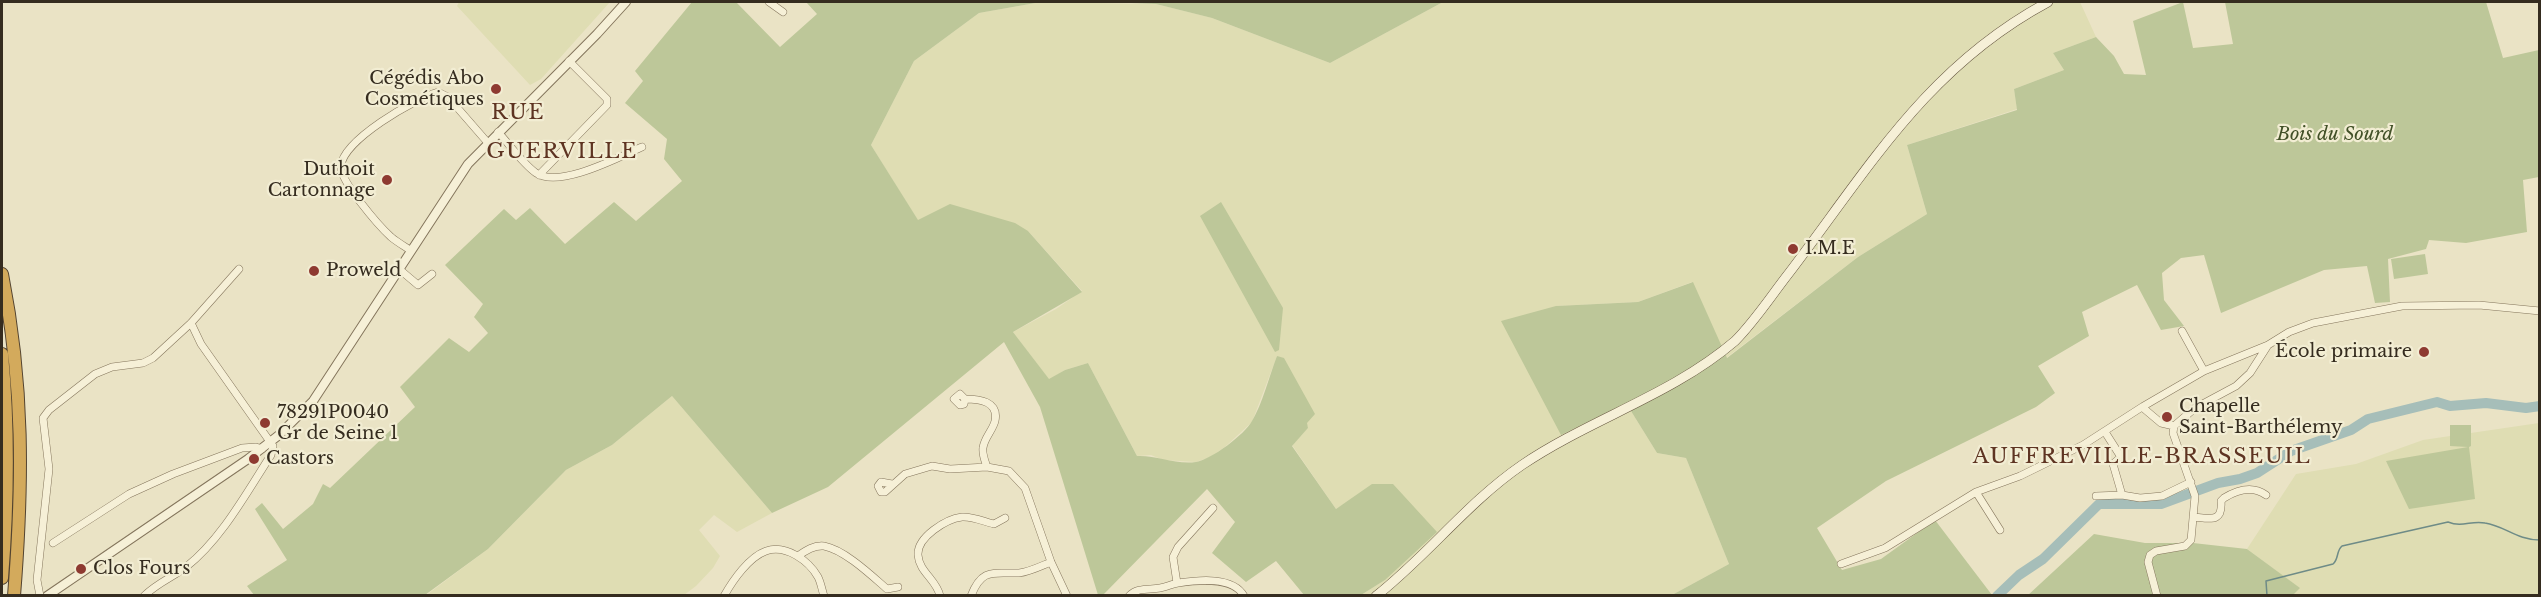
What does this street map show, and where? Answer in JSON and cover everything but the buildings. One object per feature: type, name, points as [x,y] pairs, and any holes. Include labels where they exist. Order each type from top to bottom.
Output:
[{"type":"highway","points":[[2,274],[14,338],[21,446],[21,489],[14,596]]},
{"type":"highway","points":[[2,354],[8,445],[8,490],[2,578]]},
{"type":"main road","points":[[1376,596],[1413,565],[1484,495],[1523,465],[1565,440],[1692,374],[1722,352],[1798,252],[1905,119],[1949,72],[1998,33],[2048,2]]},
{"type":"street","points":[[47,596],[271,443],[313,401],[462,171],[626,2]]},
{"type":"street","points":[[769,2],[783,12]]},
{"type":"street","points":[[539,175],[607,105],[607,99],[569,61]]},
{"type":"street","points":[[410,250],[391,237],[343,178],[341,163],[344,156],[360,139],[381,123],[438,92],[447,97],[488,143]]},
{"type":"street","points":[[498,132],[539,175],[552,178],[575,174],[642,147]]},
{"type":"street","points":[[40,596],[37,580],[49,469],[43,418],[49,410],[95,374],[112,367],[143,363],[153,358],[191,323],[239,269]]},
{"type":"street","points":[[399,269],[418,285],[432,274]]},
{"type":"street","points":[[1841,564],[1885,548],[1976,492],[2020,476],[2083,445],[2142,406],[2204,370],[2268,345],[2289,332],[2327,319],[2402,306],[2479,305],[2540,311]]},
{"type":"street","points":[[144,596],[152,588],[188,566],[227,524],[271,455],[273,446],[201,344],[191,323]]},
{"type":"street","points":[[2182,331],[2204,370]]},
{"type":"street","points":[[2157,596],[2148,562],[2150,555],[2156,551],[2189,544],[2193,517],[2195,496],[2173,433],[2174,426],[2195,408],[2236,386],[2250,374],[2268,345]]},
{"type":"street","points":[[965,399],[982,399],[990,404],[995,412],[995,422],[982,450],[987,467]]},
{"type":"street","points":[[2142,406],[2161,423],[2174,426]]},
{"type":"street","points":[[2105,432],[2121,458],[2113,464],[2122,495]]},
{"type":"street","points":[[53,543],[129,494],[173,474],[242,448],[262,449]]},
{"type":"street","points":[[892,484],[905,474],[925,467],[987,467],[1009,471],[1025,488],[1051,562],[1067,596]]},
{"type":"street","points":[[2096,496],[2122,495],[2140,498],[2162,496],[2192,484]]},
{"type":"street","points":[[2193,517],[2214,519],[2222,510],[2221,501],[2224,498],[2248,488],[2260,490],[2266,495]]},
{"type":"street","points":[[1976,492],[2000,530]]},
{"type":"street","points":[[1177,583],[1173,557],[1178,547],[1213,508]]},
{"type":"street","points":[[940,596],[938,585],[921,565],[918,554],[919,545],[924,538],[952,519],[964,517],[994,524],[1005,518]]},
{"type":"street","points":[[798,556],[808,548],[823,546],[839,552],[887,589],[898,587]]},
{"type":"street","points":[[724,596],[731,584],[749,564],[765,551],[778,549],[798,556],[818,576],[824,596]]},
{"type":"street","points":[[971,596],[976,584],[987,574],[1020,573],[1051,562]]},
{"type":"street","points":[[1129,596],[1134,591],[1157,592],[1177,583],[1227,583],[1234,585],[1244,596]]},
{"type":"shaded area","points":[[459,2],[610,2],[541,79],[530,85],[457,6]]},
{"type":"shaded area","points":[[1041,2],[1156,4],[1212,18],[1330,63],[1443,2],[2080,2],[2096,37],[2053,53],[2064,70],[2014,89],[2017,109],[1907,145],[1927,214],[1858,257],[1726,358],[1692,282],[1638,302],[1556,306],[1626,403],[1657,453],[1686,458],[1729,564],[1672,595],[1361,595],[1385,580],[1346,503],[1336,509],[1292,445],[1308,428],[1277,356],[1252,422],[1211,457],[1196,462],[1163,460],[1151,455],[1137,456],[1088,363],[1065,370],[1049,380],[1013,332],[1056,309],[1082,291],[1028,231],[918,221],[871,145],[914,61],[979,13]]},
{"type":"shaded area","points":[[672,396],[772,513],[737,532],[714,515],[699,530],[720,556],[713,568],[696,586],[684,595],[425,596],[488,549],[566,470],[612,445]]},
{"type":"shaded area","points":[[2539,423],[2539,595],[2292,595],[2299,588],[2247,549],[2296,474],[2356,464],[2423,440]]},
{"type":"green space","points":[[692,2],[736,2],[780,47],[817,14],[806,2],[1041,2],[979,13],[914,61],[871,145],[918,220],[950,204],[1015,223],[1028,231],[1082,292],[1013,332],[1049,379],[1065,370],[1088,363],[1137,456],[1189,463],[1203,460],[1227,446],[1248,427],[1256,414],[1277,356],[1284,358],[1315,414],[1307,423],[1308,428],[1292,446],[1336,509],[1372,484],[1393,484],[1437,532],[1385,580],[1361,595],[1304,595],[1276,561],[1246,582],[1212,553],[1235,522],[1207,489],[1103,595],[1098,595],[1040,407],[1004,342],[828,487],[772,513],[672,396],[612,445],[566,470],[488,549],[425,595],[254,595],[247,586],[287,560],[255,509],[262,503],[283,529],[313,504],[323,484],[330,488],[415,407],[400,387],[449,338],[469,352],[488,333],[474,317],[483,304],[445,265],[504,209],[516,220],[530,208],[565,244],[614,202],[636,221],[682,181],[664,159],[667,139],[625,103],[643,81],[635,71]]},
{"type":"green space","points":[[1105,2],[1443,2],[1330,63],[1212,18],[1156,4]]},
{"type":"green space","name":"Bois du Sourd","points":[[2183,2],[2193,48],[2233,44],[2225,2],[2486,2],[2503,58],[2539,50],[2539,177],[2523,180],[2527,232],[2466,243],[2429,240],[2426,249],[2388,259],[2390,302],[2375,303],[2367,266],[2324,270],[2221,313],[2204,255],[2181,258],[2162,273],[2164,300],[2184,326],[2161,330],[2137,285],[2082,312],[2089,336],[2038,366],[2055,393],[2036,407],[1886,481],[1817,528],[1842,570],[1881,559],[1935,520],[1992,595],[1672,595],[1729,564],[1686,458],[1657,453],[1626,403],[1561,435],[1501,321],[1556,306],[1638,302],[1693,282],[1727,358],[1858,257],[1927,214],[1907,145],[2017,110],[2014,89],[2064,70],[2053,53],[2096,37],[2114,56],[2124,74],[2146,75],[2133,21]]},
{"type":"green space","points":[[1221,202],[1283,308],[1279,350],[1275,352],[1200,216]]},
{"type":"green space","points":[[2425,254],[2428,274],[2394,279],[2391,259]]},
{"type":"green space","points":[[2450,425],[2471,425],[2471,446],[2469,447],[2475,499],[2409,509],[2386,461],[2468,447],[2450,446]]},
{"type":"green space","points":[[2094,534],[2145,543],[2193,543],[2247,549],[2300,588],[2292,596],[2027,596]]},
{"type":"waterway","points":[[1997,596],[2019,575],[2043,559],[2099,504],[2161,504],[2218,483],[2257,473],[2291,451],[2351,430],[2368,419],[2437,402],[2450,406],[2486,403],[2526,408],[2540,406]]},
{"type":"waterway","points":[[2267,596],[2266,581],[2333,564],[2342,546],[2448,522],[2485,523],[2525,538],[2540,540]]},
{"type":"place","name":"Cégédis Abo Cosmétiques","points":[[496,89]]},
{"type":"place","name":"Duthoit Cartonnage","points":[[387,180]]},
{"type":"place","name":"I.M.E","points":[[1793,249]]},
{"type":"place","name":"Proweld","points":[[314,271]]},
{"type":"place","name":"École primaire","points":[[2424,352]]},
{"type":"place","name":"Chapelle Saint-Barthélemy","points":[[2167,417]]},
{"type":"place","name":"78291P0040 Gr de Seine 1","points":[[265,423]]},
{"type":"place","name":"Castors","points":[[254,459]]},
{"type":"place","name":"Clos Fours","points":[[81,569]]},
{"type":"district","name":"RUE","points":[[518,113]]},
{"type":"district","name":"GUERVILLE","points":[[562,152]]},
{"type":"district","name":"AUFFREVILLE-BRASSEUIL","points":[[2142,457]]}]
